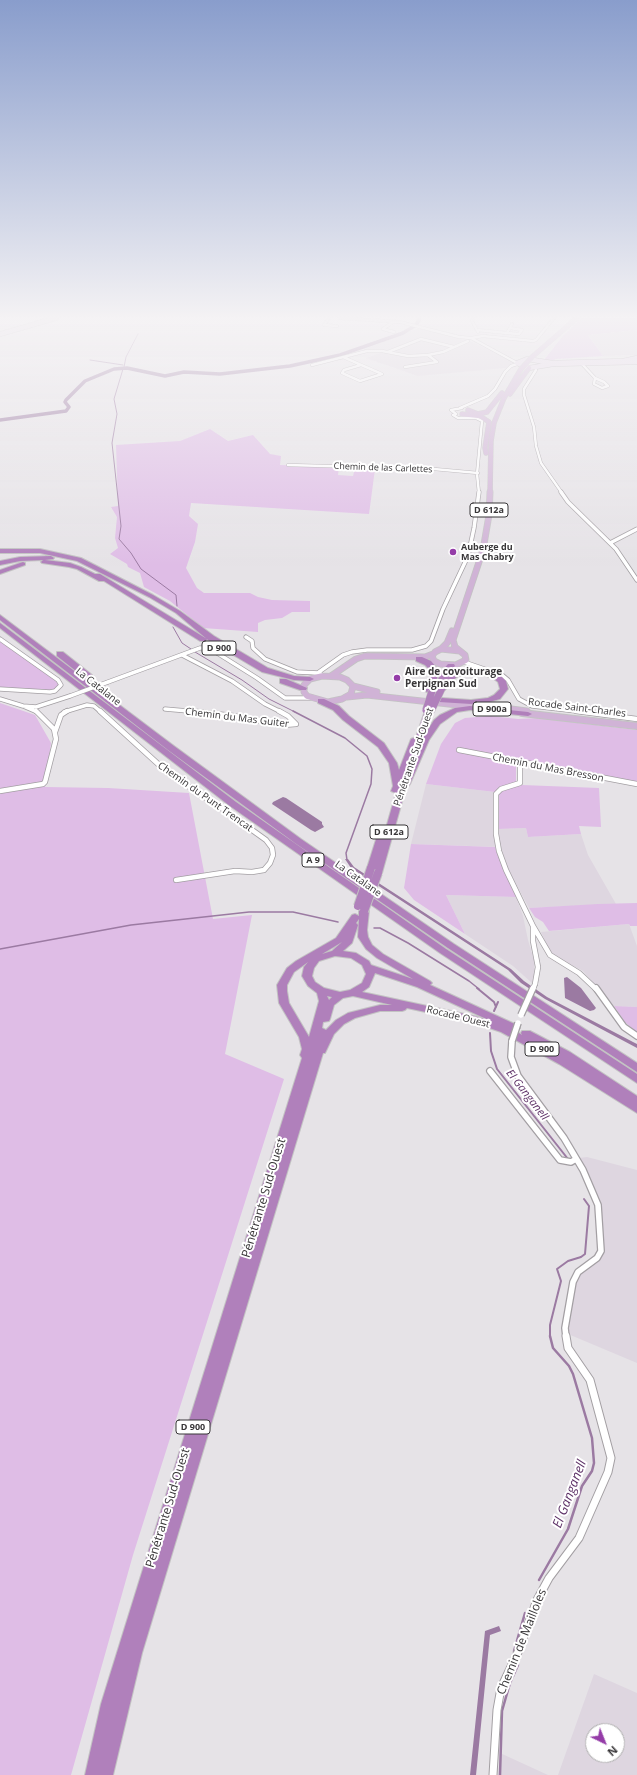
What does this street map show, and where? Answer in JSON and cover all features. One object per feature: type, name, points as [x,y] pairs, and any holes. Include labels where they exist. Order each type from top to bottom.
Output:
[{"type":"highway","points":[[0,551],[40,551],[68,556],[86,562],[151,596]]},
{"type":"highway","points":[[0,563],[39,558],[58,558],[72,561],[151,596]]},
{"type":"highway","points":[[0,572],[16,566],[39,562],[70,565],[79,568],[140,600]]},
{"type":"highway","points":[[89,569],[140,600]]},
{"type":"highway","name":"D 900","points":[[151,596],[178,612],[211,638],[265,670],[287,677],[310,679]]},
{"type":"highway","name":"D 900","points":[[140,600],[262,674],[303,690]]},
{"type":"highway","points":[[0,610],[78,668],[120,702],[139,719],[143,726]]},
{"type":"highway","name":"La Catalane","points":[[0,617],[241,800],[464,955],[637,1068]]},
{"type":"highway","name":"La Catalane","points":[[0,625],[240,808],[443,951],[637,1079]]},
{"type":"highway","points":[[419,659],[428,663],[433,668],[435,690]]},
{"type":"highway","name":"D 612a","points":[[435,662],[439,672],[435,690]]},
{"type":"highway","name":"D 612a","points":[[435,690],[445,672],[451,666]]},
{"type":"highway","points":[[435,690],[456,674],[473,671],[483,672],[497,678],[502,681],[504,689],[497,697],[488,700],[470,702],[442,700]]},
{"type":"highway","name":"Pénétrante Sud-Ouest","points":[[398,790],[435,690]]},
{"type":"highway","points":[[320,701],[336,708],[346,718],[381,745],[390,757],[395,769],[398,790]]},
{"type":"highway","name":"D 900a","points":[[398,790],[406,784],[425,740],[443,716],[455,710],[470,708],[528,714]]},
{"type":"highway","name":"Pénétrante Sud-Ouest","points":[[359,958],[353,951],[353,941],[361,908],[375,870],[408,756],[427,712]]},
{"type":"highway","points":[[361,908],[364,938],[374,952],[479,1012]]},
{"type":"highway","name":"Pénétrante Sud-Ouest","points":[[301,1082],[306,1044],[304,1037],[284,1003],[282,985],[290,970],[298,963],[339,940],[361,908]]},
{"type":"highway","name":"Pénétrante Sud-Ouest","points":[[334,953],[348,943],[355,917]]},
{"type":"highway","name":"Rocade Ouest","points":[[369,966],[371,974],[369,982],[363,988],[353,993],[340,995],[321,991],[308,980],[307,971],[316,959],[334,953],[347,954],[359,958],[369,966],[420,985],[538,1039],[637,1101]]},
{"type":"highway","name":"Pénétrante Sud-Ouest","points":[[93,1775],[108,1704],[135,1612],[301,1082],[322,1010],[324,1001],[321,991]]},
{"type":"highway","name":"Rocade Ouest","points":[[353,993],[488,1023],[526,1040],[563,1061],[637,1109]]},
{"type":"highway","points":[[105,1775],[135,1653],[315,1065],[325,1018],[330,1004],[340,995]]},
{"type":"highway","points":[[315,1065],[330,1032],[340,1022],[352,1015],[380,1008],[438,1011]]},
{"type":"main road","points":[[468,410],[478,414],[489,411],[497,401]]},
{"type":"main road","name":"D 612a","points":[[441,650],[447,642],[479,549],[486,501],[486,453],[490,430],[500,401]]},
{"type":"main road","name":"D 612a","points":[[460,651],[453,644],[453,640],[483,550],[489,515],[491,441],[494,423],[503,401]]},
{"type":"main road","points":[[494,423],[505,401]]},
{"type":"main road","points":[[462,414],[480,416],[489,422],[485,448],[486,453]]},
{"type":"main road","points":[[331,676],[356,659],[365,656],[378,655],[425,657],[441,650],[451,649],[460,651],[466,658],[464,662],[451,666],[419,659],[377,657],[364,659],[351,668],[347,673],[347,680]]},
{"type":"main road","points":[[433,654],[432,658],[435,662]]},
{"type":"main road","points":[[320,701],[312,698],[303,690],[310,679],[320,674],[347,680],[353,686],[351,694],[347,697]]},
{"type":"main road","name":"Rocade Saint-Charles","points":[[353,686],[374,692],[637,726]]},
{"type":"main road","name":"Rocade Saint-Charles","points":[[320,701],[335,701],[347,697],[368,695],[608,723]]},
{"type":"street","points":[[246,637],[252,641],[253,648],[265,659],[297,672],[320,674],[319,672],[338,658],[352,652],[368,650],[412,650],[426,646],[431,641],[443,609],[468,556],[474,528],[478,497],[478,473],[482,421],[476,418],[458,418],[451,411],[452,409],[460,408],[477,401]]},
{"type":"street","points":[[454,414],[462,414],[470,407],[482,401]]},
{"type":"street","points":[[526,401],[534,427],[536,446],[541,463],[568,502],[620,554],[637,580]]},
{"type":"street","points":[[460,408],[468,410]]},
{"type":"street","name":"Chemin de las Carlettes","points":[[288,465],[434,469],[478,473]]},
{"type":"street","points":[[610,543],[637,529]]},
{"type":"street","points":[[0,639],[58,680],[61,685],[50,692],[0,688]]},
{"type":"street","points":[[23,706],[36,707],[48,704],[200,648],[209,648],[257,678],[285,698],[312,698]]},
{"type":"street","name":"Chemin du Mas Guiter","points":[[165,709],[252,719],[284,725],[296,724],[288,716],[265,704],[232,681],[182,655]]},
{"type":"street","points":[[464,662],[502,675],[508,680],[519,699],[532,706],[637,719]]},
{"type":"street","points":[[295,698],[303,690]]},
{"type":"street","points":[[0,699],[23,706],[42,715],[54,729],[56,739],[45,782],[43,784],[0,791]]},
{"type":"street","points":[[42,715],[42,709],[48,704]]},
{"type":"street","name":"Chemin du Punt Trencat","points":[[55,732],[61,715],[65,712],[87,705],[94,706],[168,773],[220,807],[266,840],[272,848],[271,859],[264,870],[252,872],[236,871],[176,880]]},
{"type":"street","points":[[608,723],[637,726]]},
{"type":"street","name":"Chemin du Mas Bresson","points":[[459,750],[520,763],[637,784]]},
{"type":"street","name":"Chemin de Mailloles","points":[[493,1775],[497,1710],[501,1688],[518,1652],[537,1600],[549,1578],[579,1538],[608,1472],[611,1458],[590,1380],[568,1348],[565,1328],[574,1282],[578,1272],[597,1258],[601,1251],[598,1205],[564,1138],[518,1076],[511,1057],[512,1041],[521,1015],[535,984],[538,967],[533,941],[533,926],[506,870],[499,851],[496,834],[496,794],[501,789],[520,783],[520,763]]},
{"type":"street","points":[[533,926],[550,955],[579,973],[594,986],[624,1027],[637,1036]]},
{"type":"street","points":[[490,1071],[560,1160],[571,1162],[576,1159]]},
{"type":"shaded area","points":[[210,429],[228,441],[253,435],[270,454],[281,456],[280,465],[339,467],[338,475],[353,476],[355,468],[375,469],[369,514],[191,503],[189,516],[198,524],[195,542],[186,568],[197,588],[204,593],[250,593],[258,597],[272,600],[310,601],[310,612],[292,612],[282,618],[265,620],[258,623],[258,632],[203,628],[170,601],[144,587],[140,573],[128,567],[127,564],[110,554],[118,548],[115,538],[117,517],[111,507],[118,506],[116,445],[180,441]]},
{"type":"shaded area","points":[[0,641],[26,658],[59,685],[54,690],[49,691],[0,688]]},
{"type":"shaded area","points":[[0,703],[35,715],[51,743],[45,787],[108,788],[189,793],[213,919],[252,915],[225,1054],[284,1079],[133,1555],[71,1775],[0,1775]]},
{"type":"shaded area","points":[[490,716],[518,719],[538,718],[637,730],[637,783],[521,761],[516,763],[516,783],[506,785],[495,792],[426,784],[441,744],[455,723],[465,718]]},
{"type":"shaded area","points":[[426,784],[495,792],[494,829],[526,828],[528,837],[581,834],[588,855],[616,904],[529,908],[508,869],[501,847],[411,844]]},
{"type":"shaded area","points":[[522,785],[599,788],[601,827],[579,826],[581,834],[528,837],[526,828],[498,829],[499,794],[503,790]]},
{"type":"shaded area","points":[[283,797],[322,822],[324,827],[315,832],[272,804]]},
{"type":"shaded area","points":[[411,844],[495,847],[516,897],[446,895],[465,934],[414,900],[404,888]]},
{"type":"shaded area","points":[[345,859],[348,859],[354,867],[511,969],[524,981],[547,997],[637,1044],[637,1048],[545,999],[521,983],[508,970],[351,868]]},
{"type":"shaded area","points":[[446,895],[516,897],[523,916],[534,960],[534,975],[532,983],[513,966],[465,934]]},
{"type":"shaded area","points":[[637,903],[637,926],[630,926],[629,924],[549,931],[543,922],[535,917],[529,908],[598,904]]},
{"type":"shaded area","points":[[629,924],[637,946],[637,1007],[614,1006],[583,971],[555,956],[549,950],[541,932]]},
{"type":"shaded area","points":[[567,977],[581,988],[596,1008],[594,1010],[590,1011],[565,998],[564,978]]},
{"type":"shaded area","points":[[614,1006],[637,1007],[637,1033],[625,1022]]},
{"type":"shaded area","points":[[587,1157],[637,1170],[637,1363],[568,1334],[576,1283],[581,1274],[599,1260],[603,1251],[601,1205],[579,1158]]},
{"type":"shaded area","points":[[499,1626],[501,1631],[490,1635],[476,1775],[470,1775],[485,1631]]},
{"type":"shaded area","points":[[594,1674],[637,1693],[637,1775],[558,1775]]},
{"type":"shaded area","points":[[500,1753],[548,1775],[498,1775]]},
{"type":"waterway","points":[[0,420],[66,411],[69,407],[66,401]]},
{"type":"waterway","points":[[114,401],[117,414],[112,443],[121,526],[119,539],[131,553],[141,569],[176,595],[177,606]]},
{"type":"waterway","points":[[173,627],[182,643],[191,649]]},
{"type":"waterway","points":[[195,652],[242,680],[269,699],[293,711]]},
{"type":"waterway","points":[[293,711],[345,738],[367,756],[372,769],[371,784],[346,853],[347,860]]},
{"type":"waterway","points":[[0,949],[131,925],[249,912],[293,912],[338,922]]},
{"type":"waterway","points":[[374,928],[380,928],[408,943],[469,981],[479,989]]},
{"type":"waterway","points":[[477,988],[494,1002],[496,1007]]},
{"type":"waterway","name":"El Ganganell","points":[[496,1007],[498,1002]]},
{"type":"waterway","name":"El Ganganell","points":[[494,1011],[496,1007]]},
{"type":"waterway","name":"El Ganganell","points":[[490,1033],[491,1051],[497,1069],[568,1159]]},
{"type":"waterway","name":"El Ganganell","points":[[550,1336],[550,1325],[561,1281],[557,1269],[568,1261],[581,1257],[585,1254],[589,1206],[584,1199]]},
{"type":"waterway","name":"El Ganganell","points":[[539,1580],[568,1529],[582,1486],[592,1471],[594,1463],[592,1438],[573,1374],[569,1366],[553,1348],[550,1336]]},
{"type":"waterway","points":[[514,1651],[525,1613]]},
{"type":"waterway","points":[[500,1775],[502,1711],[510,1683],[518,1665]]},
{"type":"place","name":"Auberge du Mas Chabry","points":[[453,552]]},
{"type":"place","name":"Aire de covoiturage Perpignan Sud","points":[[397,678]]}]
